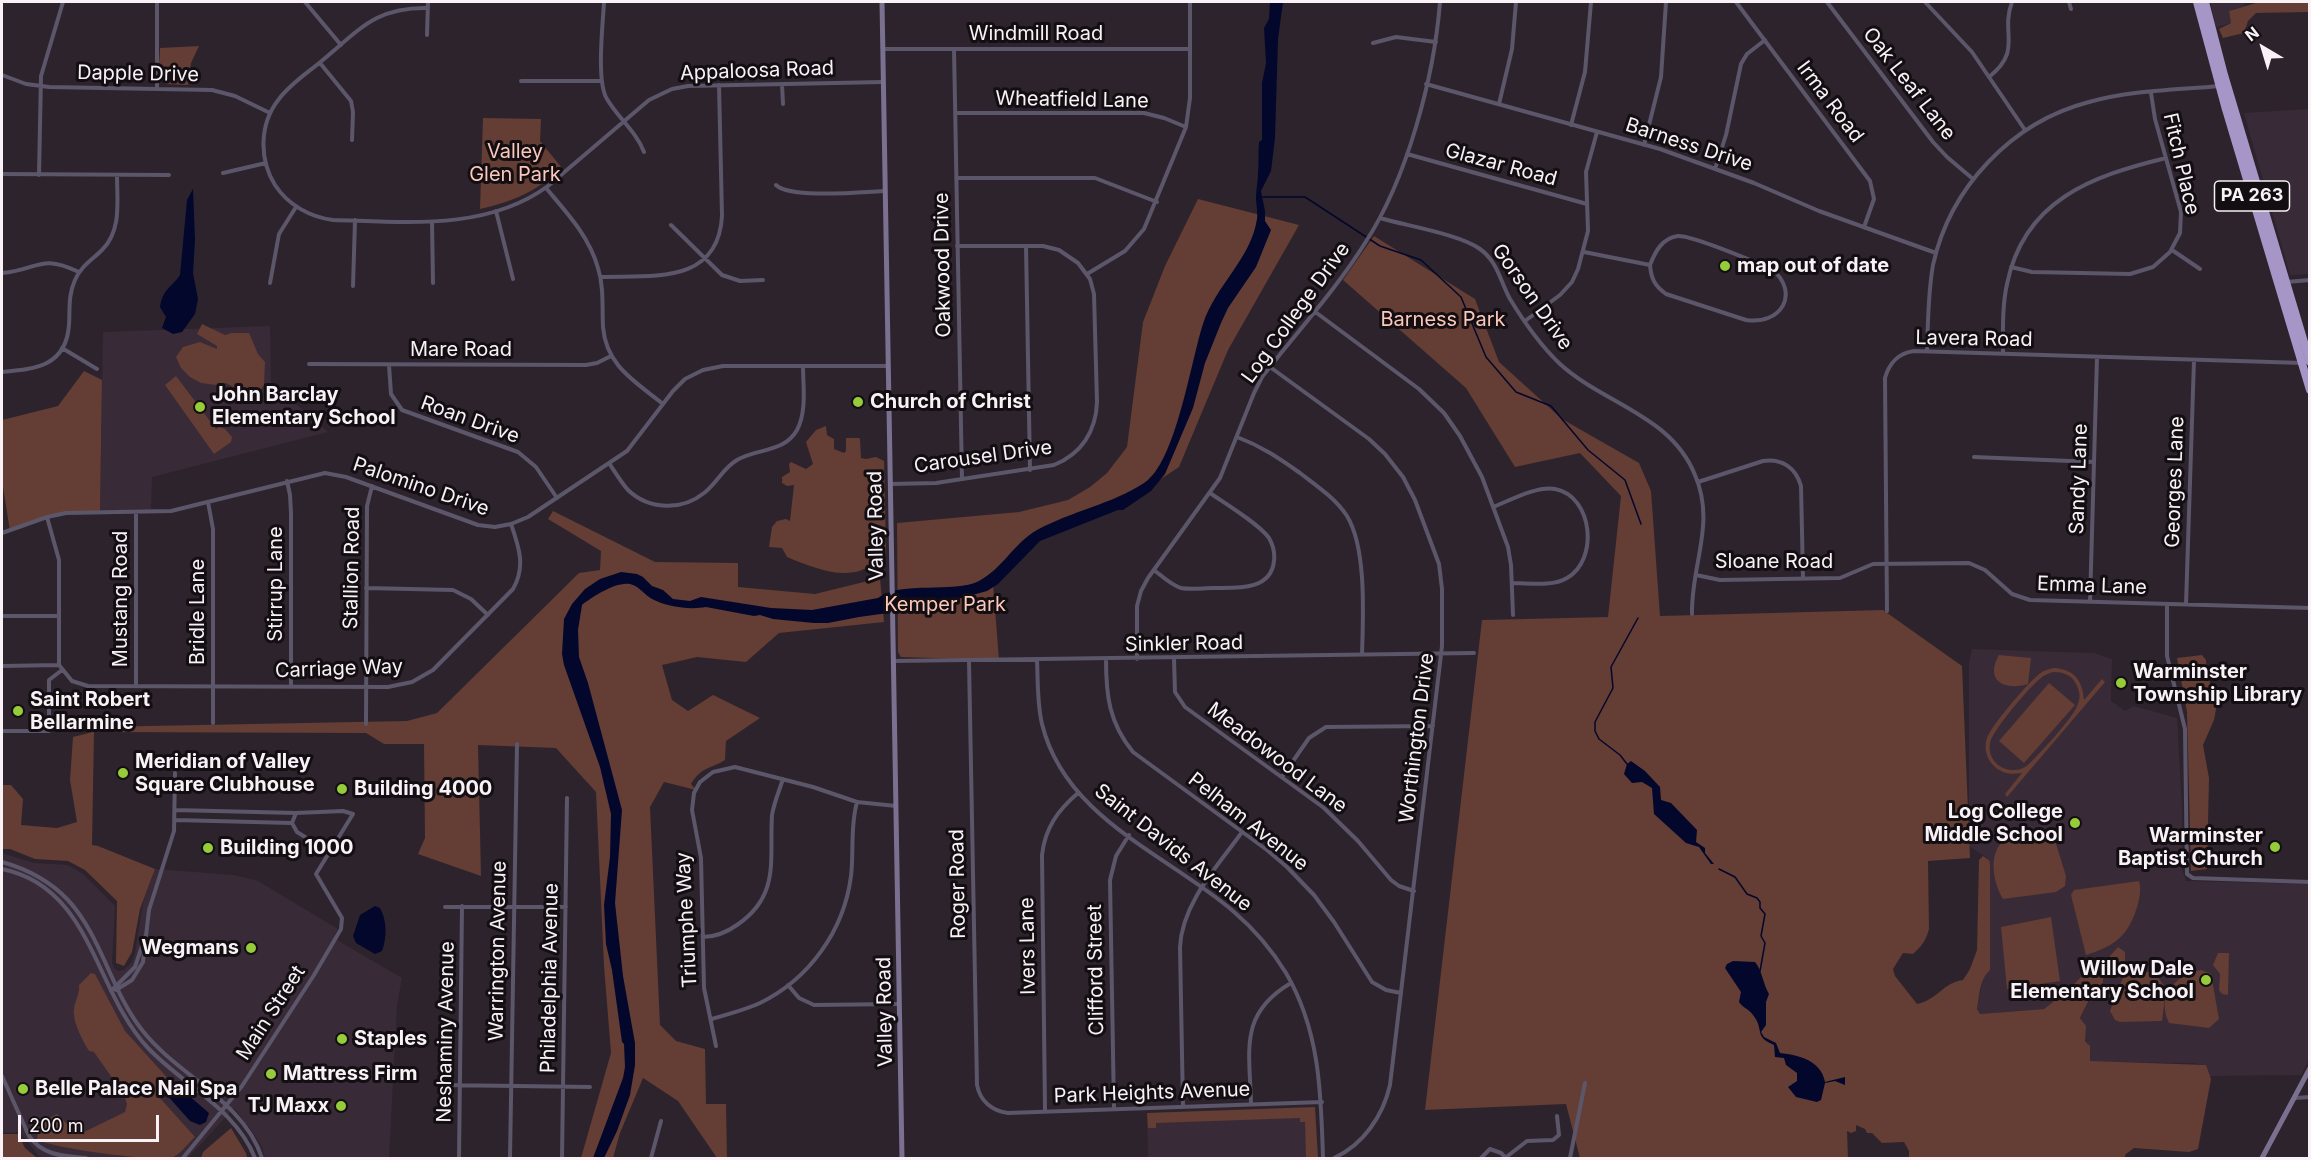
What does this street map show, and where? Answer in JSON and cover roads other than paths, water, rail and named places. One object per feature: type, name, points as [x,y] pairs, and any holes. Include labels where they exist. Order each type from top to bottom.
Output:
[{"type":"highway","name":"PA 263","points":[[2197,2],[2307,362],[2310,390]]},
{"type":"highway","name":"PA 263","points":[[2205,2],[2223,85]]},
{"type":"street","points":[[39,175],[40,87],[43,65],[63,2]]},
{"type":"street","points":[[157,2],[157,89]]},
{"type":"street","points":[[305,2],[341,45]]},
{"type":"street","points":[[427,35],[428,2]]},
{"type":"street","points":[[604,2],[602,81],[606,98],[637,138],[644,152]]},
{"type":"street","name":"Valley Road","points":[[882,2],[902,1158]]},
{"type":"street","points":[[957,246],[1042,246],[1059,250],[1078,263],[1087,274],[1132,245],[1144,230],[1157,202],[1186,127],[1190,108],[1190,2]]},
{"type":"street","name":"Log College Drive","points":[[1137,659],[1137,606],[1140,591],[1220,478],[1257,387],[1370,236],[1380,218],[1407,154],[1436,42],[1440,2]]},
{"type":"street","points":[[1499,105],[1510,61],[1516,2]]},
{"type":"street","points":[[1571,124],[1585,72],[1591,2]]},
{"type":"street","points":[[1644,145],[1662,77],[1666,2]]},
{"type":"street","name":"Irma Road","points":[[1736,2],[1870,180],[1874,199],[1864,227]]},
{"type":"street","name":"Oak Leaf Lane","points":[[1827,2],[1933,142],[1973,179]]},
{"type":"street","points":[[1925,2],[1967,46],[2025,130]]},
{"type":"street","points":[[1989,76],[2000,68],[2008,54],[2009,12],[2012,2]]},
{"type":"street","points":[[2069,2],[2071,9]]},
{"type":"street","name":"Appaloosa Road","points":[[428,9],[406,8],[385,13],[367,24],[288,89],[270,113],[264,135],[266,163],[276,187],[296,207],[317,216],[355,220],[432,222],[449,221],[496,211],[525,201],[546,188],[649,100],[672,89],[718,85],[883,82]]},
{"type":"street","points":[[1373,43],[1396,37],[1436,42]]},
{"type":"street","points":[[1715,169],[1726,135],[1741,64],[1747,54],[1765,40]]},
{"type":"street","name":"Oakwood Drive","points":[[954,49],[962,479]]},
{"type":"street","name":"Windmill Road","points":[[883,50],[1190,49]]},
{"type":"street","points":[[320,63],[351,101],[352,140]]},
{"type":"street","name":"Dapple Drive","points":[[2,75],[18,82],[40,87],[221,92],[242,99],[270,113]]},
{"type":"street","points":[[521,81],[602,81]]},
{"type":"street","points":[[782,84],[783,104]]},
{"type":"street","name":"Barness Drive","points":[[1426,84],[1644,145],[1715,169],[1936,253]]},
{"type":"street","points":[[601,277],[669,275],[686,271],[704,259],[714,246],[721,224],[718,85]]},
{"type":"street","points":[[1927,351],[1930,289],[1936,253],[1951,215],[1973,179],[2001,149],[2025,130],[2078,104],[2116,96],[2223,85]]},
{"type":"street","name":"Fitch Place","points":[[2151,93],[2155,119],[2181,212],[2180,233],[2172,250]]},
{"type":"street","name":"Wheatfield Lane","points":[[955,113],[1144,114],[1159,116],[1186,127]]},
{"type":"street","points":[[1526,321],[1567,288],[1578,269],[1588,231],[1586,172],[1597,132]]},
{"type":"street","name":"Glazar Road","points":[[1407,154],[1587,204]]},
{"type":"street","points":[[2003,353],[2005,293],[2021,245],[2032,227],[2060,198],[2094,179],[2166,158]]},
{"type":"street","points":[[224,172],[266,163]]},
{"type":"street","points":[[2,174],[169,176]]},
{"type":"street","points":[[2,372],[27,370],[40,366],[52,359],[62,348],[69,327],[72,288],[79,272],[103,249],[113,234],[116,221],[117,175]]},
{"type":"street","points":[[956,177],[1088,177],[1102,180],[1157,202]]},
{"type":"street","points":[[776,185],[784,191],[810,193],[885,191]]},
{"type":"street","points":[[546,188],[582,232],[594,255],[601,277],[604,332],[611,356],[627,376],[663,404]]},
{"type":"street","points":[[270,283],[279,234],[296,207]]},
{"type":"street","points":[[496,211],[513,279]]},
{"type":"street","name":"Gorson Drive","points":[[1380,218],[1462,241],[1482,251],[1498,269],[1509,296],[1550,354],[1576,377],[1664,432],[1682,451],[1698,483],[1703,503],[1704,522],[1695,575],[1692,614]]},
{"type":"street","points":[[353,286],[355,220]]},
{"type":"street","points":[[432,222],[433,283]]},
{"type":"street","points":[[671,225],[717,272],[740,281],[763,280]]},
{"type":"street","points":[[1678,236],[1772,269],[1780,276],[1786,292],[1781,308],[1772,318],[1760,322],[1746,320],[1666,294],[1657,288],[1650,276],[1650,265],[1656,250],[1664,242],[1678,236]]},
{"type":"street","points":[[1026,246],[1030,470]]},
{"type":"street","points":[[2012,267],[2032,272],[2130,274],[2153,267],[2172,250],[2200,269]]},
{"type":"street","points":[[1584,252],[1650,265]]},
{"type":"street","points":[[2,273],[18,271],[47,262],[64,265],[79,272]]},
{"type":"street","name":"Carousel Drive","points":[[890,483],[936,483],[1030,470],[1054,465],[1075,453],[1085,442],[1096,419],[1096,311],[1094,294],[1087,274]]},
{"type":"street","points":[[2282,283],[2310,280]]},
{"type":"street","points":[[1314,311],[1406,379],[1436,405],[1469,449],[1482,477],[1509,554],[1513,615]]},
{"type":"street","points":[[62,348],[97,369]]},
{"type":"street","name":"Lavera Road","points":[[1887,611],[1885,378],[1888,368],[1900,355],[1910,351],[1927,351],[2307,362]]},
{"type":"street","name":"Mare Road","points":[[309,364],[586,365],[597,363],[611,356]]},
{"type":"street","name":"Sandy Lane","points":[[2090,602],[2097,357]]},
{"type":"street","name":"Georges Lane","points":[[2186,604],[2194,360]]},
{"type":"street","name":"Roan Drive","points":[[389,365],[391,394],[402,410],[518,452],[536,467],[557,498]]},
{"type":"street","points":[[609,464],[628,489],[645,501],[672,506],[696,499],[710,488],[735,461],[778,447],[794,435],[803,412],[803,366]]},
{"type":"street","name":"Palomino Drive","points":[[2,533],[47,517],[74,512],[171,511],[287,481],[329,473],[372,486],[478,525],[495,527],[511,524],[528,517],[609,464],[634,444],[672,391],[686,379],[713,367],[888,366]]},
{"type":"street","name":"Worthington Drive","points":[[1270,367],[1369,439],[1391,461],[1403,477],[1415,500],[1439,564],[1442,589],[1442,654],[1391,1079],[1384,1104],[1365,1135],[1334,1158]]},
{"type":"street","points":[[1237,437],[1270,452],[1324,491],[1346,515],[1356,537],[1360,554],[1362,655]]},
{"type":"street","points":[[1974,457],[2094,462]]},
{"type":"street","points":[[1698,483],[1763,461],[1780,462],[1790,467],[1798,477],[1801,486],[1803,578]]},
{"type":"street","name":"Stirrup Lane","points":[[287,481],[290,504],[291,686]]},
{"type":"street","name":"Stallion Road","points":[[366,724],[367,506],[372,486]]},
{"type":"street","points":[[1493,507],[1538,490],[1557,489],[1576,500],[1585,516],[1586,549],[1583,562],[1576,571],[1558,582],[1512,583]]},
{"type":"street","points":[[1154,570],[1172,584],[1186,589],[1246,588],[1259,584],[1268,576],[1274,559],[1274,549],[1268,537],[1210,493]]},
{"type":"street","name":"Bridle Lane","points":[[208,502],[213,529],[213,723]]},
{"type":"street","name":"Mustang Road","points":[[136,512],[136,686]]},
{"type":"street","points":[[2,731],[49,731],[49,680],[63,672],[59,665],[59,560],[47,517]]},
{"type":"street","name":"Carriage Way","points":[[63,672],[72,681],[83,686],[366,687],[402,685],[425,676],[513,589],[520,572],[520,554],[511,524]]},
{"type":"street","name":"Emma Lane","points":[[1887,564],[1970,563],[1985,570],[2020,598],[2031,600],[2310,608]]},
{"type":"street","name":"Sloane Road","points":[[1695,575],[1720,580],[1840,578],[1873,564],[1887,564]]},
{"type":"street","points":[[366,588],[453,590],[468,597],[488,615]]},
{"type":"street","points":[[2167,604],[2167,656],[2185,729],[2187,874],[2193,878],[2310,882]]},
{"type":"street","points":[[2,615],[59,616]]},
{"type":"street","name":"Sinkler Road","points":[[893,661],[1106,660],[1474,653]]},
{"type":"street","name":"Meadowood Lane","points":[[1174,659],[1175,692],[1185,707],[1310,797],[1342,825],[1391,880],[1399,886],[1414,891]]},
{"type":"street","name":"Saint Davids Avenue","points":[[1037,660],[1038,700],[1045,733],[1056,759],[1078,793],[1098,813],[1203,888],[1250,927],[1277,960],[1291,983],[1305,1011],[1320,1075],[1323,1158]]},
{"type":"street","name":"Pelham Avenue","points":[[1106,660],[1109,707],[1115,725],[1126,744],[1142,760],[1276,858],[1314,895],[1372,982],[1386,990],[1401,993]]},
{"type":"street","name":"Roger Road","points":[[969,661],[977,1085],[986,1103]]},
{"type":"street","points":[[2,666],[59,665]]},
{"type":"street","points":[[1282,777],[1309,738],[1326,727],[1433,726]]},
{"type":"street","name":"Warrington Avenue","points":[[510,1158],[517,744]]},
{"type":"street","name":"Triumphe Way","points":[[716,1046],[704,988],[701,858],[692,810],[697,788],[713,772],[729,767],[783,779],[857,802],[896,806]]},
{"type":"street","points":[[111,991],[130,982],[140,970],[144,957],[149,910],[173,836],[175,773]]},
{"type":"street","points":[[703,937],[716,936],[737,925],[751,913],[763,895],[772,867],[773,812],[783,779]]},
{"type":"street","name":"Ivers Lane","points":[[1046,1111],[1042,855],[1045,838],[1053,821],[1062,807],[1078,793]]},
{"type":"street","name":"Philadelphia Avenue","points":[[562,1158],[567,798]]},
{"type":"street","points":[[712,1019],[761,1002],[788,985],[819,954],[843,910],[851,877],[852,828],[857,802]]},
{"type":"street","points":[[175,810],[296,813],[343,811],[353,814],[329,852],[297,832],[292,823]]},
{"type":"street","points":[[292,823],[296,813]]},
{"type":"street","points":[[175,820],[292,823]]},
{"type":"street","points":[[1182,1107],[1180,941],[1186,917],[1242,832]]},
{"type":"street","name":"Clifford Street","points":[[1114,1109],[1110,880],[1116,856],[1129,835]]},
{"type":"street","name":"Main Street","points":[[183,1158],[242,1086],[341,929],[342,918],[316,874],[329,852]]},
{"type":"street","points":[[2,862],[32,873],[67,899],[86,925],[132,1018],[159,1050],[226,1106],[250,1132],[262,1158]]},
{"type":"street","points":[[2,869],[15,872],[36,882],[69,911],[88,942],[129,1025],[148,1048],[222,1111],[243,1134],[255,1158]]},
{"type":"street","name":"Neshaminy Avenue","points":[[459,1158],[462,906]]},
{"type":"street","points":[[445,907],[566,908]]},
{"type":"street","points":[[1251,1104],[1250,1044],[1254,1022],[1269,997],[1291,983]]},
{"type":"street","points":[[788,985],[799,998],[814,1005],[899,1004]]},
{"type":"street","points":[[2262,1158],[2310,1068]]},
{"type":"street","points":[[2,1076],[29,1136],[35,1143],[54,1154],[86,1158]]},
{"type":"street","points":[[1570,1158],[1585,1083]]},
{"type":"street","points":[[442,1085],[590,1087]]},
{"type":"street","points":[[2295,1098],[2310,1097]]},
{"type":"street","name":"Park Heights Avenue","points":[[986,1103],[1004,1112],[1322,1102]]},
{"type":"street","points":[[1481,1158],[1490,1149],[1501,1153],[1506,1158],[1527,1141],[1553,1140],[1558,1136],[1557,1116]]},
{"type":"street","points":[[651,1158],[661,1121]]},
{"type":"water","points":[[1270,2],[1283,2],[1278,39],[1275,138],[1271,171],[1261,191],[1265,221],[1271,230],[1256,267],[1228,308],[1221,323],[1205,363],[1193,408],[1165,474],[1151,491],[1123,510],[1040,541],[998,584],[987,591],[924,608],[828,623],[814,623],[773,619],[706,607],[671,606],[652,599],[635,586],[627,584],[606,590],[582,605],[578,630],[579,657],[622,810],[615,903],[623,976],[635,1043],[635,1065],[630,1095],[617,1131],[604,1158],[593,1158],[625,1067],[624,1044],[606,944],[604,905],[610,857],[611,814],[600,767],[562,654],[564,619],[572,604],[585,589],[600,579],[621,572],[643,577],[652,586],[663,590],[673,599],[690,601],[701,597],[771,608],[812,610],[878,598],[900,590],[968,585],[987,576],[1022,541],[1037,530],[1119,497],[1144,483],[1155,472],[1174,433],[1198,340],[1209,310],[1248,247],[1253,233],[1257,216],[1259,142],[1262,140],[1262,83],[1266,63],[1264,28],[1269,19]]},
{"type":"water","points":[[193,189],[195,240],[193,273],[198,299],[195,314],[182,332],[173,334],[162,328],[166,317],[160,307],[165,293],[180,275],[187,200]]},
{"type":"water","points":[[1631,761],[1645,771],[1660,787],[1661,800],[1671,803],[1697,830],[1696,842],[1705,848],[1705,853],[1714,864],[1711,864],[1699,847],[1686,843],[1654,814],[1652,788],[1642,782],[1632,783],[1624,774],[1627,764]]},
{"type":"water","points":[[375,906],[380,908],[386,929],[382,951],[375,954],[356,943],[353,936],[360,915]]},
{"type":"water","points":[[1733,961],[1755,962],[1759,969],[1769,994],[1766,1002],[1766,1025],[1761,1032],[1764,1037],[1776,1043],[1780,1053],[1801,1057],[1814,1064],[1819,1068],[1825,1082],[1845,1077],[1845,1085],[1835,1081],[1825,1083],[1821,1100],[1817,1102],[1796,1097],[1788,1087],[1797,1081],[1797,1073],[1786,1065],[1784,1058],[1775,1057],[1774,1045],[1761,1036],[1753,1015],[1739,1002],[1741,992],[1725,968]]},
{"type":"water","points":[[172,1084],[209,1113],[206,1122],[200,1125],[190,1121],[166,1094]]},
{"type":"waterway","points":[[1263,197],[1305,197],[1380,246],[1421,260],[1461,297],[1486,357],[1516,392],[1551,406],[1588,450],[1625,480],[1641,524]]},
{"type":"waterway","points":[[1627,764],[1620,755],[1599,739],[1595,731],[1595,722],[1613,688],[1611,667],[1638,618]]},
{"type":"waterway","points":[[1719,869],[1735,877],[1747,894],[1757,898],[1765,914],[1761,936],[1765,943],[1760,971]]},
{"type":"place","name":"map out of date","points":[[1725,266]]},
{"type":"place","name":"Church of Christ","points":[[858,402]]},
{"type":"place","name":"John Barclay Elementary School","points":[[200,407]]},
{"type":"place","name":"Warminster Township Library","points":[[2121,683]]},
{"type":"place","name":"Saint Robert Bellarmine","points":[[18,711]]},
{"type":"place","name":"Meridian of Valley Square Clubhouse","points":[[123,773]]},
{"type":"place","name":"Building 4000","points":[[342,789]]},
{"type":"place","name":"Log College Middle School","points":[[2075,823]]},
{"type":"place","name":"Warminster Baptist Church","points":[[2275,847]]},
{"type":"place","name":"Building 1000","points":[[208,848]]},
{"type":"place","name":"Wegmans","points":[[251,948]]},
{"type":"place","name":"Willow Dale Elementary School","points":[[2206,980]]},
{"type":"place","name":"Staples","points":[[342,1039]]},
{"type":"place","name":"Mattress Firm","points":[[271,1074]]},
{"type":"place","name":"Belle Palace Nail Spa","points":[[23,1089]]},
{"type":"place","name":"TJ Maxx","points":[[341,1106]]},
{"type":"park label","name":"Valley Glen Park","points":[[515,164]]},
{"type":"park label","name":"Barness Park","points":[[1443,320]]},
{"type":"park label","name":"Kemper Park","points":[[945,605]]}]
